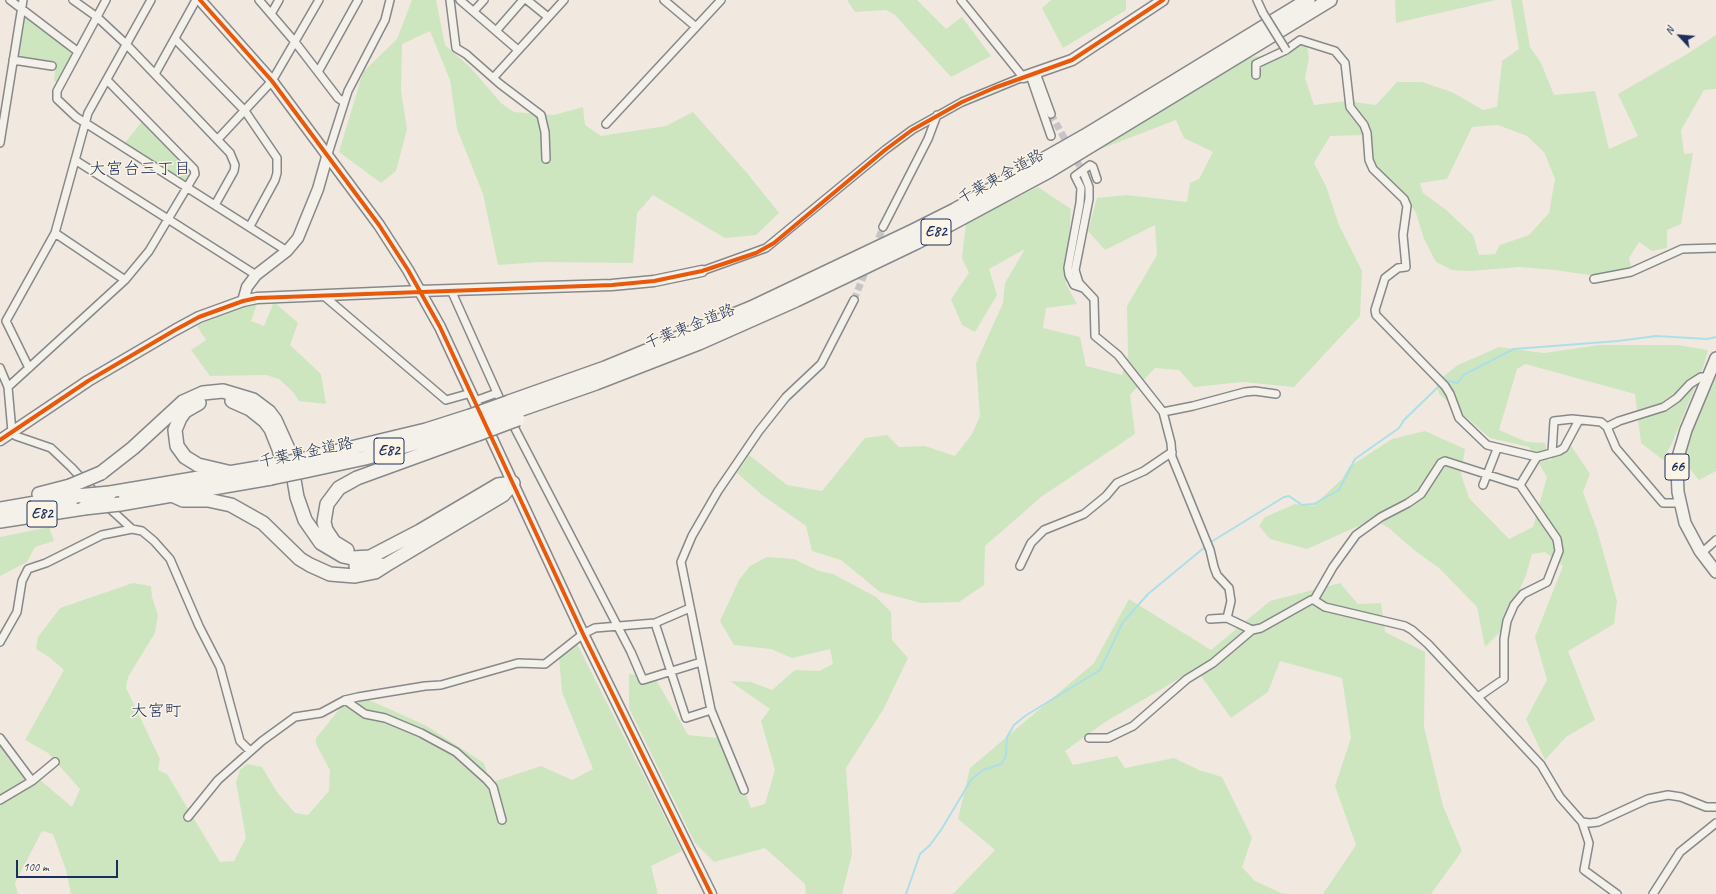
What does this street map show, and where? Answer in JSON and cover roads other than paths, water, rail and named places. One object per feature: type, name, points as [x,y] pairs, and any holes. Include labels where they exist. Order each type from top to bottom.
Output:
[{"type":"highway","name":"千葉東金道路","points":[[514,411],[605,368],[738,314],[820,277],[913,231],[1056,154],[1308,0]]},
{"type":"highway","name":"千葉東金道路","points":[[0,521],[120,504],[172,495],[305,465],[365,458],[474,425],[514,411],[585,392],[596,383],[754,319],[917,242],[1049,171],[1330,0]]},
{"type":"highway","points":[[0,502],[73,491],[101,473],[133,448],[171,412],[192,396],[218,391],[244,396],[253,400],[264,408],[280,430],[290,451],[301,510],[315,536],[327,548],[343,556],[362,558],[370,557],[420,531],[498,486],[513,483]]},
{"type":"highway","points":[[232,473],[198,465],[185,457],[177,446],[175,430],[180,418],[185,412],[198,403],[214,400],[234,401],[250,409],[265,421],[271,429],[279,449],[296,518],[305,538],[318,552],[335,561],[348,565],[386,566]]},
{"type":"highway","points":[[376,553],[347,550],[334,542],[326,530],[324,522],[327,504],[332,496],[348,482],[474,425],[514,411]]},
{"type":"highway","name":"千葉東金道路","points":[[0,509],[73,491],[110,493],[148,485],[232,473],[270,472]]},
{"type":"highway","points":[[172,495],[183,500],[220,501],[243,511],[263,524],[300,559],[310,565],[330,574],[355,576],[375,572],[386,566],[503,495],[513,483]]},
{"type":"main road","name":"66","points":[[1716,358],[1686,430],[1678,457],[1677,481],[1679,503],[1685,523],[1700,550],[1716,572]]},
{"type":"street","points":[[10,0],[77,51]]},
{"type":"street","points":[[0,143],[2,116],[23,0]]},
{"type":"street","points":[[73,0],[96,17],[126,44],[230,153],[235,165],[234,170],[216,204]]},
{"type":"street","points":[[106,0],[77,51],[56,96],[62,105],[85,122],[216,204],[287,251]]},
{"type":"street","points":[[29,368],[6,321],[55,233],[88,113],[151,0]]},
{"type":"street","points":[[156,74],[176,40],[196,0]]},
{"type":"street","points":[[200,0],[272,81],[392,243],[420,291],[440,327],[584,634],[711,894]]},
{"type":"street","points":[[259,0],[338,98],[344,102]]},
{"type":"street","points":[[271,14],[279,0]]},
{"type":"street","points":[[218,139],[272,81],[319,0]]},
{"type":"street","points":[[318,72],[358,0]]},
{"type":"street","points":[[243,301],[247,287],[256,275],[287,251],[298,238],[318,189],[351,83],[385,20],[389,0]]},
{"type":"street","points":[[450,0],[456,48],[541,115],[545,132],[546,159]]},
{"type":"street","points":[[460,0],[518,50]]},
{"type":"street","points":[[474,11],[484,0]]},
{"type":"street","points":[[496,31],[523,0]]},
{"type":"street","points":[[527,0],[548,17]]},
{"type":"street","points":[[494,77],[564,0]]},
{"type":"street","points":[[664,0],[696,27]]},
{"type":"street","points":[[606,124],[721,0]]},
{"type":"street","points":[[961,0],[1030,75],[1051,114]]},
{"type":"street","points":[[0,440],[88,381],[175,330],[199,317],[243,301],[257,298],[612,285],[654,281],[702,271],[756,253],[774,243],[884,150],[937,115],[994,88],[1072,60],[1163,0]]},
{"type":"street","points":[[1257,0],[1263,13],[1286,50]]},
{"type":"street","points":[[176,40],[244,111],[273,152],[277,166],[275,180],[250,226]]},
{"type":"street","points":[[1256,75],[1256,64],[1286,50],[1300,40],[1307,41],[1334,51],[1345,63],[1350,107],[1364,125],[1367,133],[1369,160],[1373,168],[1404,199],[1408,206],[1403,235],[1406,267],[1398,268],[1386,278],[1375,310],[1376,315],[1445,386],[1460,418],[1487,445],[1497,449],[1538,457],[1564,448],[1579,420]]},
{"type":"street","points":[[13,60],[52,66]]},
{"type":"street","points":[[1030,75],[1051,136]]},
{"type":"street","points":[[8,388],[125,280],[149,251],[195,174],[194,169],[106,80]]},
{"type":"street","points":[[883,227],[928,139],[937,115]]},
{"type":"street","points":[[75,160],[256,275]]},
{"type":"street","points":[[1083,288],[1074,285],[1069,275],[1068,268],[1080,203],[1081,188],[1075,176],[1090,165],[1093,167],[1098,179]]},
{"type":"street","points":[[1084,174],[1089,187],[1089,200],[1075,270],[1076,277],[1083,288],[1094,298],[1095,336],[1118,355],[1163,412],[1172,452],[1210,550],[1217,575],[1229,588],[1231,601],[1227,618]]},
{"type":"street","points":[[55,233],[125,280]]},
{"type":"street","points":[[1594,278],[1631,272],[1682,249],[1716,248]]},
{"type":"street","points":[[451,290],[497,393],[618,625],[643,680],[670,670],[701,662]]},
{"type":"street","points":[[324,296],[446,400],[497,393]]},
{"type":"street","points":[[744,790],[711,710],[681,562],[692,536],[718,490],[786,397],[822,364],[846,319],[854,300]]},
{"type":"street","points":[[0,368],[8,388],[12,432],[16,436],[44,445],[55,451],[119,518],[132,528],[142,531],[154,541],[175,568],[199,626],[220,667],[240,742],[250,751]]},
{"type":"street","points":[[1607,427],[1619,421],[1664,407],[1677,398],[1690,384],[1701,377],[1708,377]]},
{"type":"street","points":[[1163,412],[1193,406],[1245,392],[1255,391],[1276,394]]},
{"type":"street","points":[[1552,453],[1554,421],[1579,420],[1600,422],[1607,427],[1616,448],[1663,503],[1679,503]]},
{"type":"street","points":[[1483,485],[1489,473],[1497,449]]},
{"type":"street","points":[[1020,566],[1031,543],[1044,530],[1084,514],[1106,496],[1117,483],[1144,471],[1172,452]]},
{"type":"street","points":[[1520,485],[1538,457]]},
{"type":"street","points":[[1089,738],[1108,738],[1133,726],[1187,679],[1213,663],[1252,630],[1261,628],[1311,600],[1314,600],[1333,567],[1356,535],[1381,517],[1408,503],[1421,494],[1441,463],[1445,461],[1489,473],[1520,485],[1557,539],[1559,551],[1547,582],[1522,594],[1514,604],[1507,622],[1504,639],[1504,679],[1478,697]]},
{"type":"street","points":[[0,642],[17,612],[22,581],[28,569],[46,563],[102,535],[132,528]]},
{"type":"street","points":[[1700,550],[1706,549],[1716,540]]},
{"type":"street","points":[[1314,600],[1325,607],[1404,626],[1412,630],[1428,644],[1541,765],[1560,797],[1582,822],[1589,843],[1584,870],[1617,894]]},
{"type":"street","points":[[188,816],[218,780],[250,751],[295,717],[321,713],[345,700],[424,686],[441,685],[518,662],[545,664],[584,634],[595,628],[655,623],[690,608]]},
{"type":"street","points":[[1210,619],[1227,618],[1252,630]]},
{"type":"street","points":[[655,623],[686,718],[711,710]]},
{"type":"street","points":[[345,700],[365,714],[385,718],[421,732],[456,752],[493,787],[502,820]]},
{"type":"street","points":[[0,738],[32,781]]},
{"type":"street","points":[[0,800],[32,781],[55,762]]},
{"type":"street","points":[[1582,822],[1598,822],[1648,799],[1668,795],[1681,797],[1706,807],[1716,807]]},
{"type":"street","points":[[1653,894],[1680,852],[1716,823]]},
{"type":"waterway","points":[[1444,382],[1445,380],[1457,383],[1465,374],[1514,349],[1618,341],[1656,336],[1707,339],[1716,337]]},
{"type":"waterway","points":[[906,894],[920,854],[930,845],[941,830],[971,780],[983,770],[1001,764],[1004,760],[1006,755],[1007,737],[1014,725],[1025,716],[1100,670],[1123,622],[1148,594],[1211,542],[1284,497],[1289,496],[1302,505],[1314,504],[1339,490],[1355,459],[1399,428],[1404,420],[1440,385]]},
{"type":"tunnel","points":[[1051,114],[1084,174]]},
{"type":"tunnel","points":[[875,248],[883,227]]},
{"type":"tunnel","points":[[854,300],[867,267]]},
{"type":"district","name":"大宮台三丁目","points":[[140,170]]},
{"type":"district","name":"大宮町","points":[[156,712]]}]
